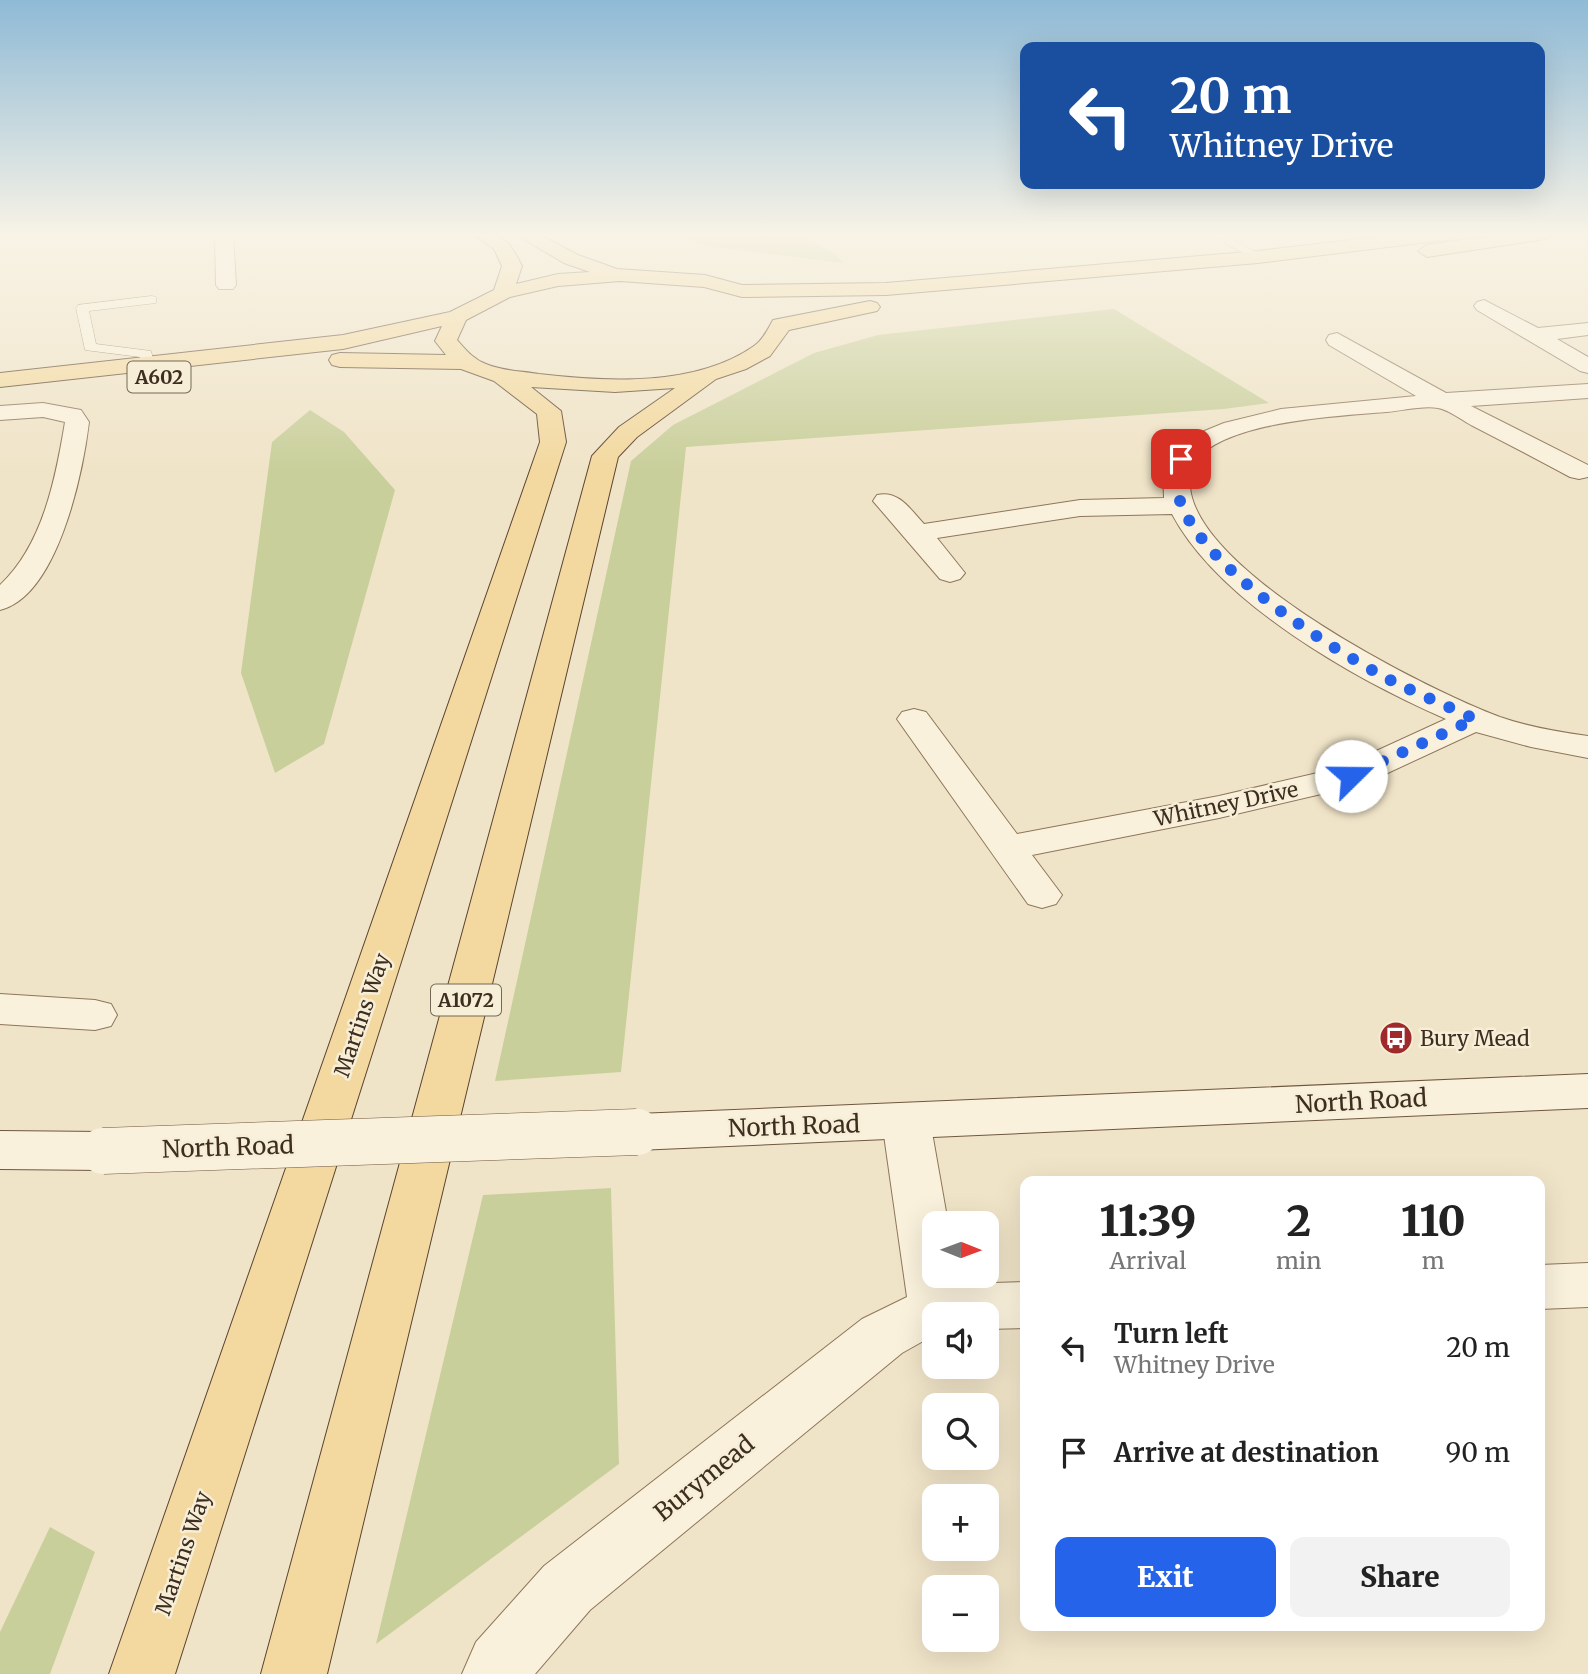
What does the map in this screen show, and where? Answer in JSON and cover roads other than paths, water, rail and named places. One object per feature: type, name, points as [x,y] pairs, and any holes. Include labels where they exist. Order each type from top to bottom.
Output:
[{"type":"main road","name":"A602","points":[[0,380],[344,342],[465,312]]},
{"type":"main road","name":"A602","points":[[0,395],[318,360],[484,369],[574,386],[640,385],[709,374],[740,363],[765,350],[781,325],[776,312]]},
{"type":"main road","points":[[781,325],[844,312]]},
{"type":"main road","points":[[457,316],[446,341],[484,369]]},
{"type":"main road","name":"Martins Way","points":[[142,1674],[511,572],[539,478],[554,442],[550,411],[484,369]]},
{"type":"main road","name":"A1072","points":[[294,1674],[605,456],[617,440],[637,423],[709,374]]},
{"type":"street","points":[[1489,313],[1588,366]]},
{"type":"street","points":[[1533,335],[1588,329]]},
{"type":"street","points":[[1337,340],[1441,400],[1579,471]]},
{"type":"street","points":[[1588,391],[1441,400],[1288,417],[1246,425],[1212,436],[1187,454],[1176,471],[1175,483],[1180,506],[1195,533],[1216,557],[1332,647],[1393,681],[1475,719],[1517,734],[1588,747]]},
{"type":"street","points":[[0,413],[50,410],[72,415],[77,422],[71,466],[54,518],[26,576],[18,587],[0,601]]},
{"type":"street","points":[[887,501],[950,573]]},
{"type":"street","points":[[917,533],[1080,508],[1180,506]]},
{"type":"street","points":[[914,719],[1042,895]]},
{"type":"street","name":"Whitney Drive","points":[[1007,848],[1219,807],[1351,776],[1475,719]]},
{"type":"street","points":[[0,1009],[95,1015]]},
{"type":"street","name":"North Road","points":[[0,1150],[103,1151],[638,1132],[1588,1091]]},
{"type":"street","points":[[906,1121],[935,1302]]},
{"type":"street","points":[[1545,1287],[1588,1286]]},
{"type":"street","name":"Burymead","points":[[999,1306],[1020,1305]]},
{"type":"street","name":"Burymead","points":[[495,1674],[499,1665],[567,1588],[883,1336],[922,1315]]},
{"type":"lane","points":[[83,312],[90,347],[146,354],[147,363]]},
{"type":"place","name":"Bury Mead","points":[[1396,1038]]}]
